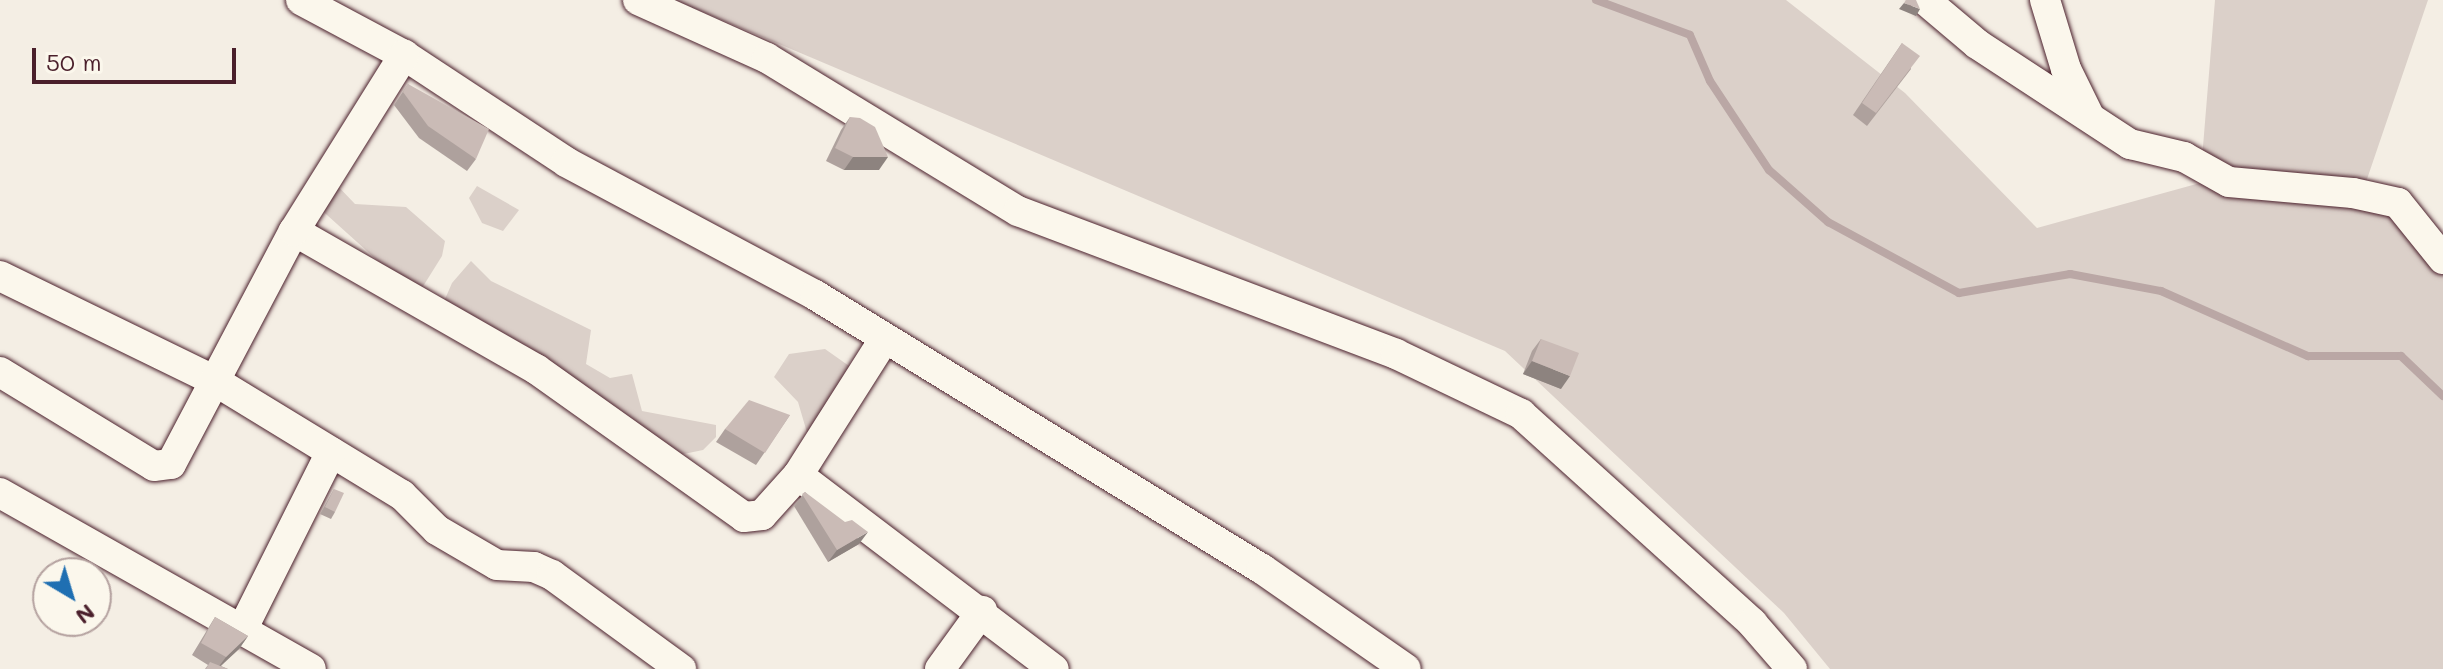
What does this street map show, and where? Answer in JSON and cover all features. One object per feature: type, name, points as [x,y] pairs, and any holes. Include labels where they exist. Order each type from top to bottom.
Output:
[{"type":"street","points":[[301,0],[404,55],[566,162],[815,295],[1262,569],[1406,669]]},
{"type":"street","points":[[638,0],[767,58],[1018,211],[1396,354],[1521,414],[1752,623],[1792,669]]},
{"type":"street","points":[[1925,0],[1977,44],[2130,144],[2184,157],[2229,182],[2353,193],[2398,203],[2443,259]]},
{"type":"street","points":[[2045,0],[2066,69],[2089,116]]},
{"type":"street","points":[[0,372],[159,468],[175,458],[294,231],[404,55]]},
{"type":"street","points":[[294,231],[536,369],[744,517],[762,515],[798,475],[885,338]]},
{"type":"street","points":[[0,276],[215,381],[402,495],[437,530],[497,565],[534,567],[552,575],[681,669]]},
{"type":"street","points":[[242,630],[331,452]]},
{"type":"street","points":[[798,475],[982,611],[1054,669]]},
{"type":"street","points":[[0,493],[311,669]]},
{"type":"street","points":[[940,669],[982,611]]},
{"type":"shaded area","points":[[675,0],[1786,0],[1905,93],[2037,228],[2200,183],[2215,0],[2428,0],[2365,185],[2443,274],[2443,669],[1830,669],[1784,613],[1505,351]]},
{"type":"shaded area","points":[[332,180],[355,204],[406,207],[445,241],[442,256],[417,296],[317,206]]},
{"type":"shaded area","points":[[477,186],[519,210],[503,231],[482,223],[469,198]]},
{"type":"shaded area","points":[[471,261],[491,281],[591,330],[586,364],[610,378],[632,374],[642,411],[716,425],[716,437],[703,450],[674,456],[546,369],[539,353],[522,350],[442,306],[452,283]]},
{"type":"shaded area","points":[[825,349],[852,368],[808,436],[798,402],[774,377],[789,354]]},
{"type":"building","points":[[1906,0],[1916,0],[1920,9],[1904,3]]},
{"type":"building","points":[[1902,43],[1920,56],[1876,113],[1862,103]]},
{"type":"building","points":[[408,84],[489,129],[476,159],[428,126],[403,92]]},
{"type":"building","points":[[850,117],[860,118],[875,127],[888,157],[853,157],[835,148]]},
{"type":"building","points":[[1541,339],[1579,353],[1570,376],[1532,361]]},
{"type":"building","points":[[749,400],[790,415],[765,453],[725,429]]},
{"type":"building","points":[[334,489],[344,493],[335,512],[325,507]]},
{"type":"building","points":[[805,492],[845,522],[852,520],[868,532],[837,550],[802,494]]},
{"type":"building","points":[[215,617],[248,636],[226,657],[201,643]]},
{"type":"building","points":[[210,662],[228,669],[206,669]]},
{"type":"waterway","points":[[1596,0],[1690,35],[1710,81],[1769,170],[1828,222],[1959,293],[2070,274],[2161,291],[2308,356],[2401,356],[2443,396]]}]
